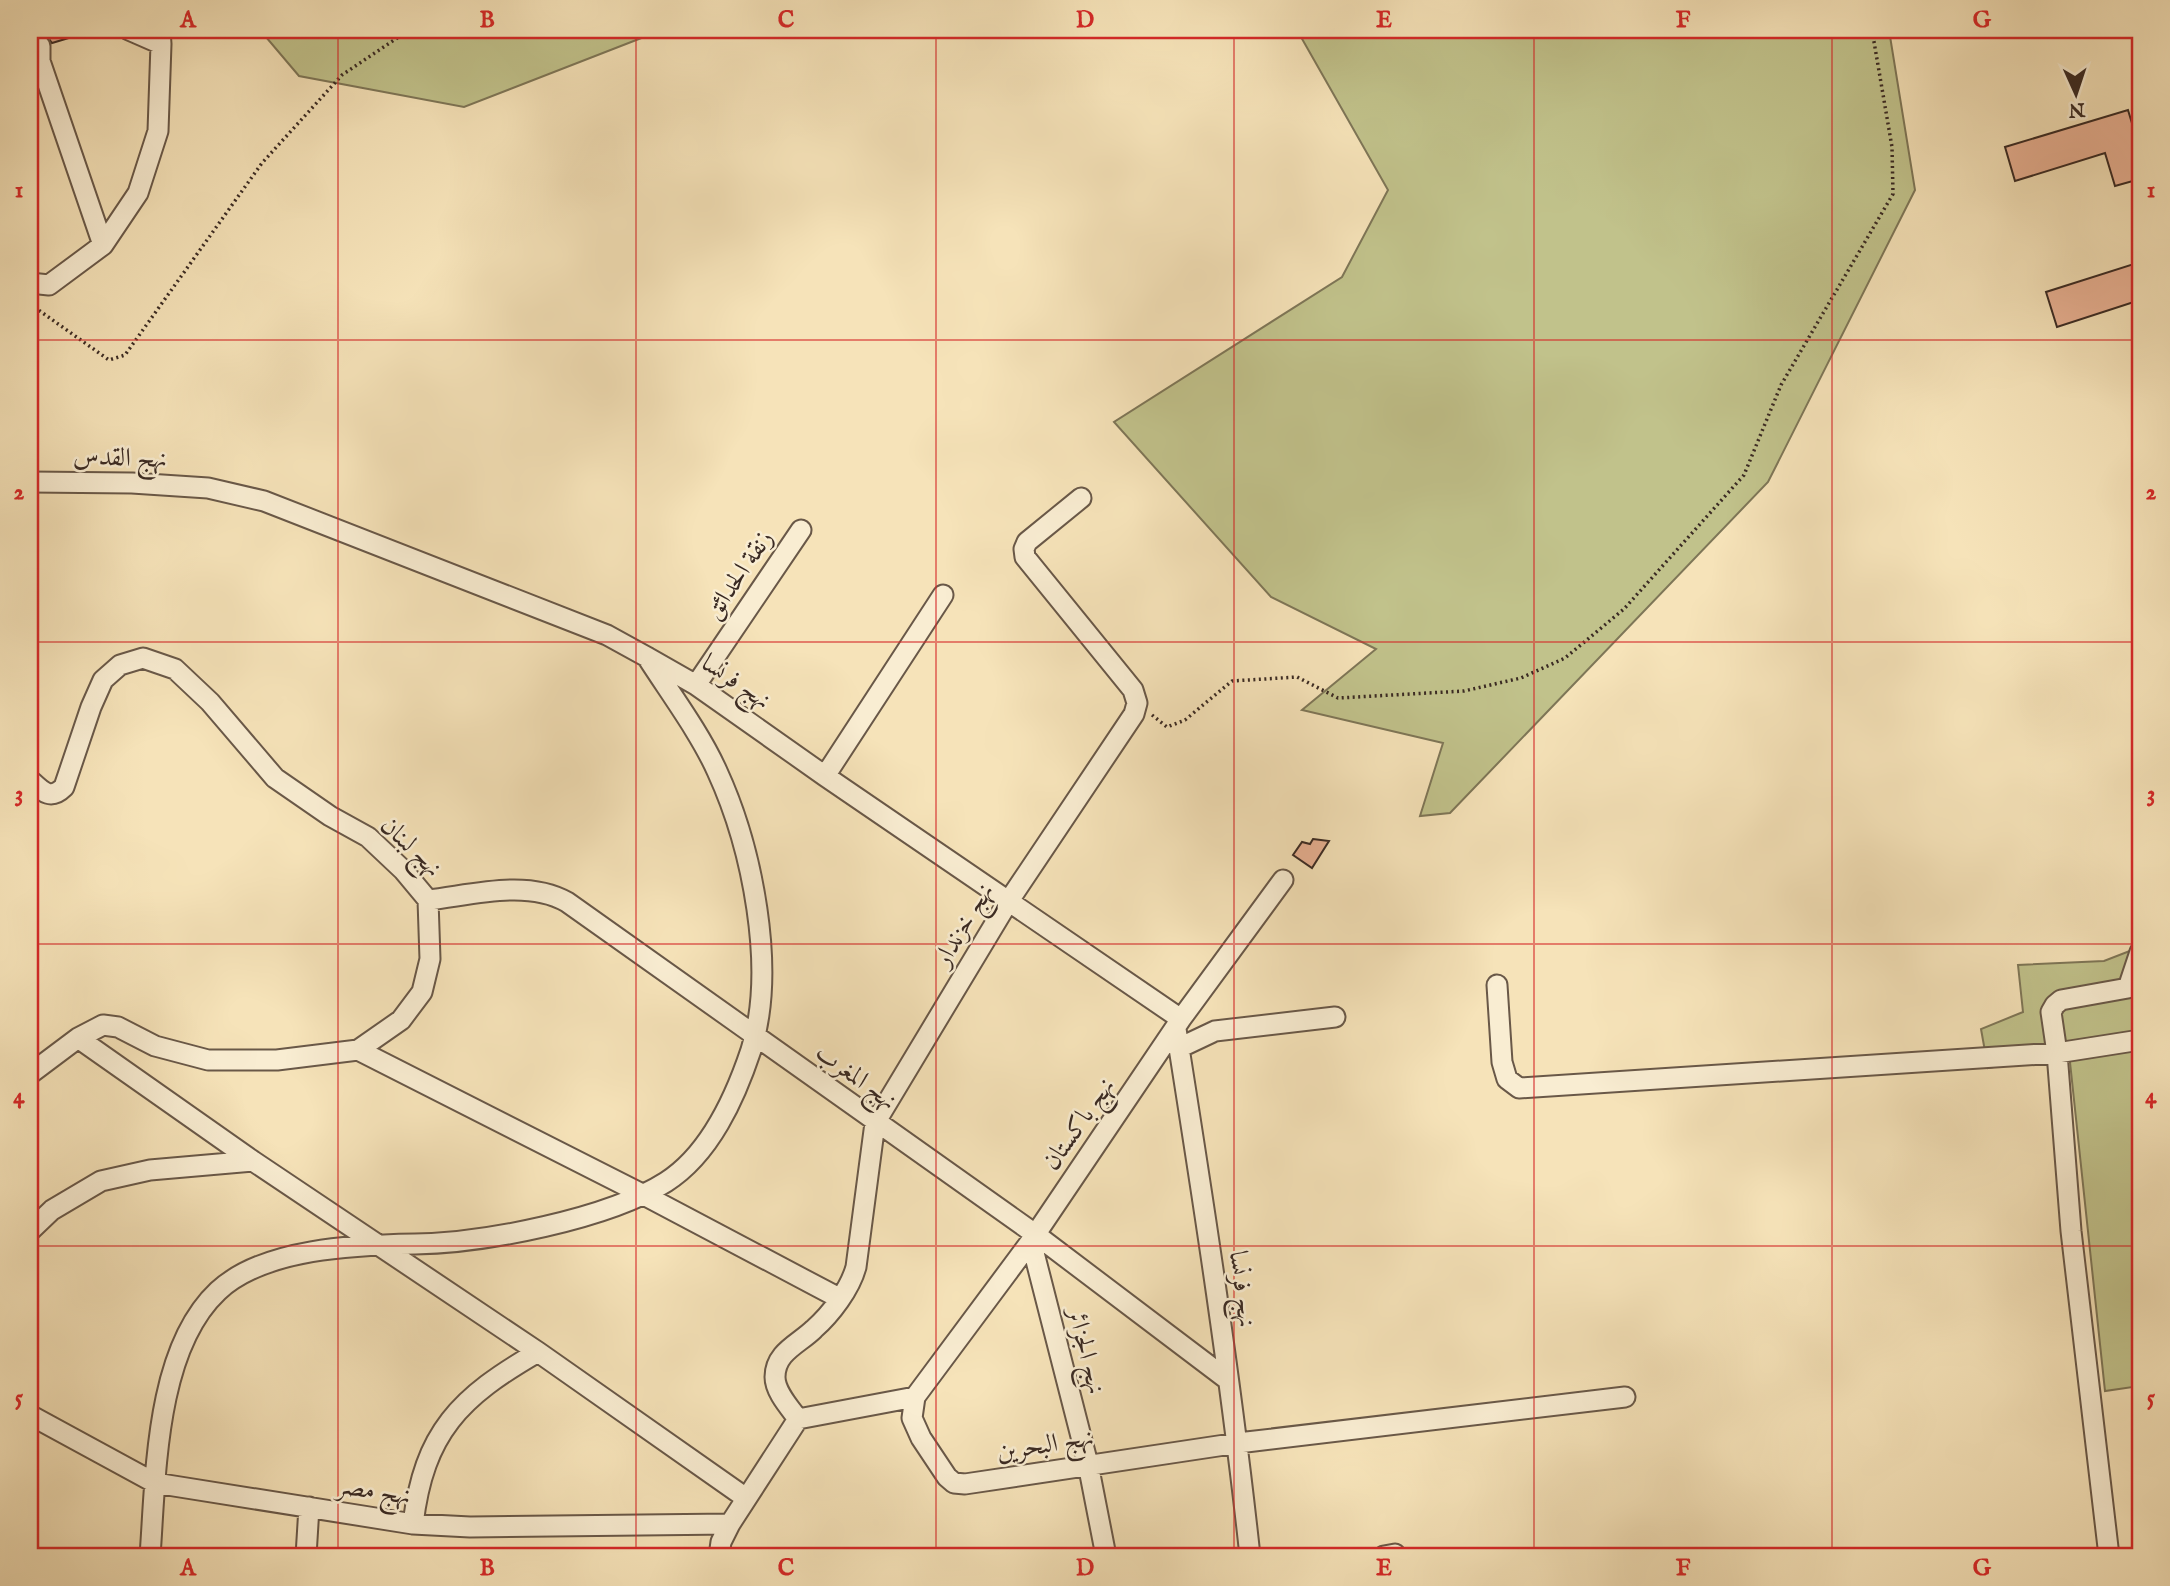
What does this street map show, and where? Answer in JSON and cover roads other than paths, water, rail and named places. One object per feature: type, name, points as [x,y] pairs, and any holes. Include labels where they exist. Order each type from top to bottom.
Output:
[{"type":"street","points":[[30,283],[49,285],[103,245],[138,193],[158,131],[161,37],[129,30]]},
{"type":"street","points":[[40,46],[40,61],[103,245]]},
{"type":"street","name":"نهج القدس","points":[[30,482],[132,483],[208,488]]},
{"type":"street","name":"نهج فرنسا","points":[[208,488],[264,501],[607,635],[648,657],[696,685],[1008,902],[1179,1032],[1238,1443],[1250,1556]]},
{"type":"street","name":"نهج خزندار","points":[[798,1419],[781,1395],[774,1379],[777,1364],[783,1354],[816,1328],[852,1282],[875,1123],[1008,902],[1134,714],[1137,703],[1133,690],[1025,557],[1027,542],[1081,498]]},
{"type":"street","name":"زنقة الحدائق","points":[[696,685],[802,530]]},
{"type":"street","points":[[825,776],[943,595]]},
{"type":"street","points":[[149,1556],[162,1423],[176,1361],[186,1334],[202,1309],[220,1289],[251,1270],[280,1259],[327,1250],[379,1244],[420,1244],[521,1231],[595,1214],[667,1182],[710,1138],[731,1103],[755,1037],[761,985],[757,904],[738,822],[716,768],[648,657]]},
{"type":"street","name":"نهج لبنان","points":[[30,779],[43,792],[51,795],[64,787],[90,708],[103,680],[120,665],[143,658],[175,669],[210,702],[275,778],[330,816],[368,837],[403,870],[428,900],[430,958],[422,992],[401,1020],[358,1050],[277,1060],[208,1059],[155,1046],[118,1027],[103,1025],[78,1038]]},
{"type":"street","name":"نهج باكستان","points":[[915,1397],[1033,1238],[1283,880]]},
{"type":"street","name":"نهج المغرب","points":[[428,900],[509,891],[533,890],[552,894],[875,1123],[1228,1380]]},
{"type":"street","points":[[2109,1556],[2071,1231],[2057,1053],[2051,1012],[2061,1000],[2128,988],[2140,952]]},
{"type":"street","points":[[1497,985],[1502,1062],[1507,1079],[1519,1088],[2057,1053],[2140,1040]]},
{"type":"street","points":[[1179,1032],[1215,1031],[1335,1017]]},
{"type":"street","points":[[30,1074],[78,1038],[253,1161],[538,1352],[746,1498]]},
{"type":"street","points":[[358,1050],[642,1194],[839,1298]]},
{"type":"street","points":[[30,1231],[52,1210],[101,1181],[150,1170],[253,1161]]},
{"type":"street","name":"نهج الجزائر","points":[[1033,1238],[1088,1464],[1106,1556]]},
{"type":"street","points":[[413,1524],[424,1466],[442,1429],[475,1393],[538,1352]]},
{"type":"street","points":[[719,1556],[721,1542],[730,1524],[798,1419],[915,1397]]},
{"type":"street","name":"نهج البحرين","points":[[915,1397],[912,1418],[921,1438],[947,1476],[954,1483],[965,1484],[1238,1443],[1625,1397]]},
{"type":"street","name":"نهج مصر","points":[[31,1418],[155,1483],[413,1524],[470,1527],[730,1524]]},
{"type":"street","points":[[306,1556],[309,1507]]},
{"type":"tunnel","points":[[40,46],[40,37],[44,30]]}]
